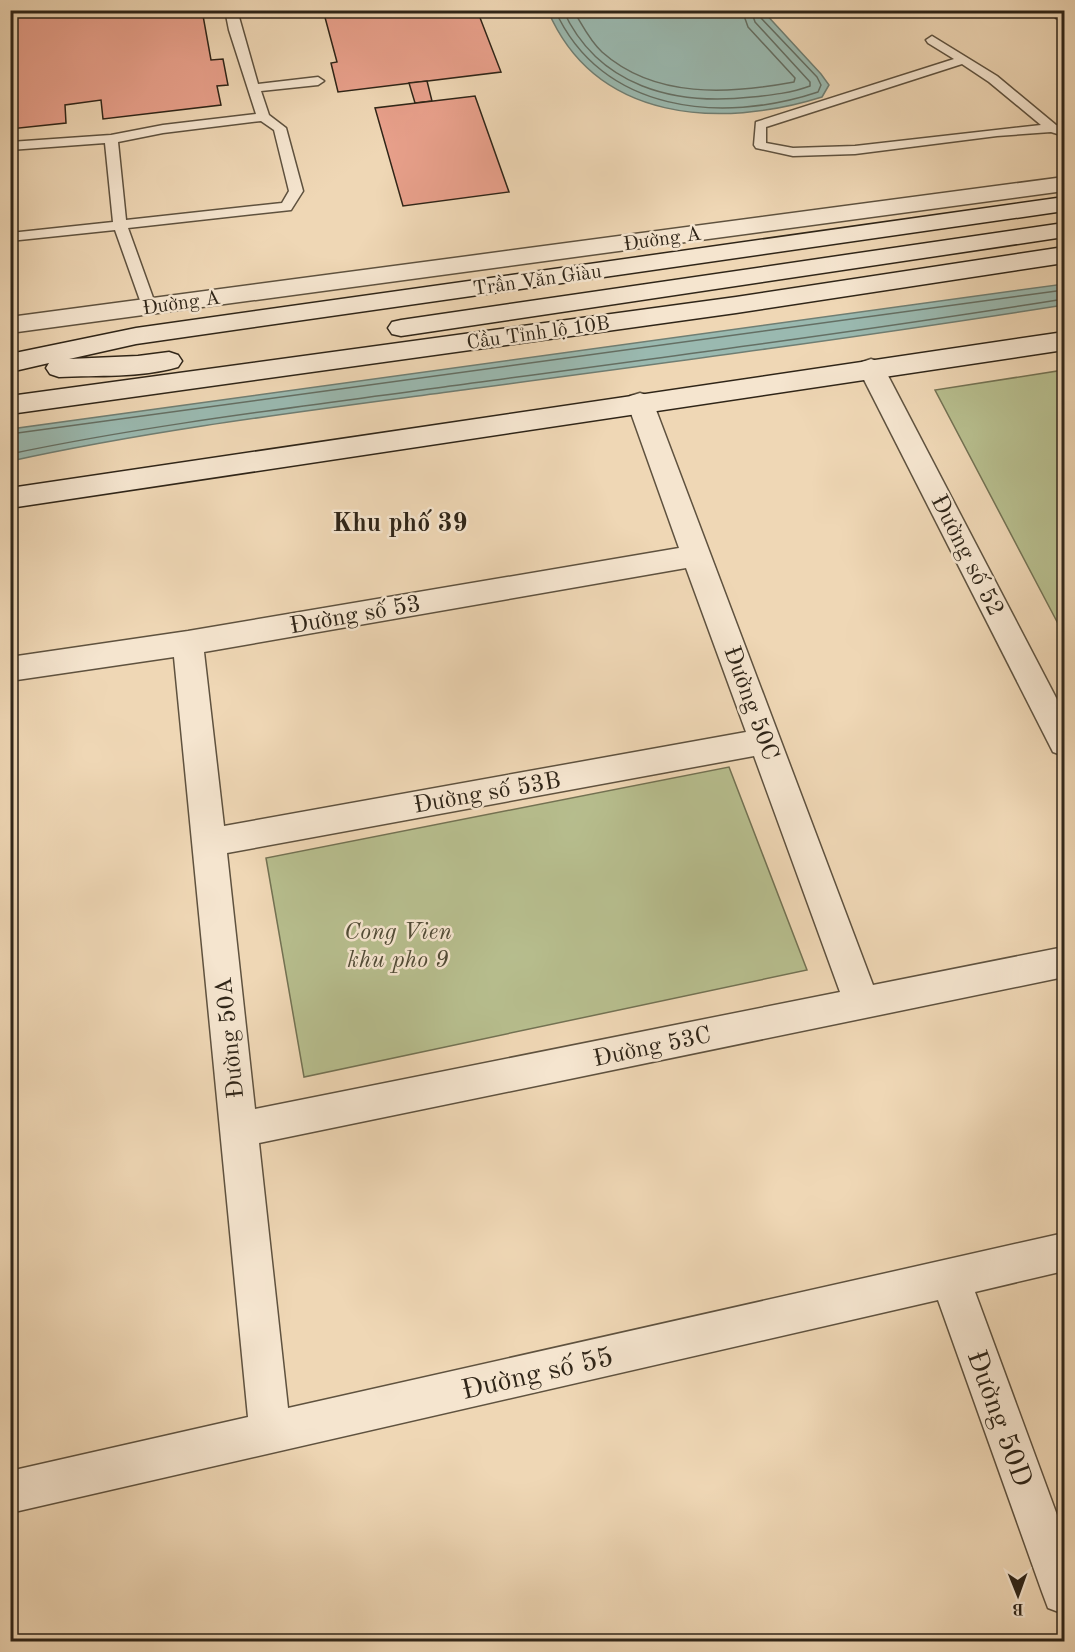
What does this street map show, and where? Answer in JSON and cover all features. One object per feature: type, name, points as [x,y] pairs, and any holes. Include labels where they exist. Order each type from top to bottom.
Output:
[{"type":"street","points":[[1061,10],[1065,13]]},
{"type":"street","name":"Đường A","points":[[10,325],[1065,184]]},
{"type":"street","name":"Trần Văn Giàu","points":[[10,363],[136,336],[1065,204]]},
{"type":"street","name":"Cầu Tỉnh lộ 10B","points":[[10,369],[138,365],[1065,230]]},
{"type":"street","name":"Cầu Tỉnh lộ 10B","points":[[10,405],[736,305],[1065,255]]},
{"type":"street","points":[[10,498],[640,402],[1065,341]]},
{"type":"street","name":"Đường số 52","points":[[871,368],[1054,700],[1065,743]]},
{"type":"street","name":"Đường 50C","points":[[640,402],[862,1004]]},
{"type":"street","name":"Đường số 53","points":[[10,669],[188,643],[698,555]]},
{"type":"street","name":"Đường 50A","points":[[188,643],[270,1433]]},
{"type":"street","name":"Đường số 53B","points":[[208,843],[765,741]]},
{"type":"street","name":"Đường 53C","points":[[239,1130],[1065,962]]},
{"type":"street","name":"Đường số 55","points":[[10,1492],[1065,1252]]},
{"type":"street","name":"Đường 50D","points":[[950,1278],[1065,1592]]},
{"type":"lane","points":[[10,237],[286,207],[296,190],[280,128],[263,117],[231,10]]},
{"type":"lane","points":[[932,40],[993,78],[1052,128]]},
{"type":"lane","points":[[963,60],[760,125],[760,145],[793,152],[855,150],[997,132],[1052,128],[1065,132]]},
{"type":"lane","points":[[253,88],[318,81]]},
{"type":"lane","points":[[10,146],[111,139],[172,128],[263,117]]},
{"type":"lane","points":[[111,139],[120,225],[149,306]]},
{"type":"green space","points":[[1064,370],[1064,635],[935,390]]},
{"type":"green space","name":"Cong Vien khu pho 9","points":[[729,767],[807,970],[304,1077],[266,858]]},
{"type":"water","points":[[548,11],[763,11],[829,85],[822,97],[783,107],[743,113],[703,113],[665,108],[629,95],[597,76],[569,48]]},
{"type":"water","points":[[1064,284],[1064,305],[760,350],[232,422],[121,439],[11,461],[11,429]]},
{"type":"building","points":[[10,10],[202,10],[211,60],[223,59],[228,85],[217,86],[221,105],[103,119],[101,100],[65,105],[66,123],[10,129]]},
{"type":"building","points":[[323,10],[477,10],[501,72],[338,92],[331,63],[337,62]]},
{"type":"building","points":[[427,81],[432,101],[415,103],[409,83]]},
{"type":"building","points":[[475,96],[509,192],[403,206],[375,108]]},
{"type":"district","name":"Khu phố 39","points":[[400,522]]}]
